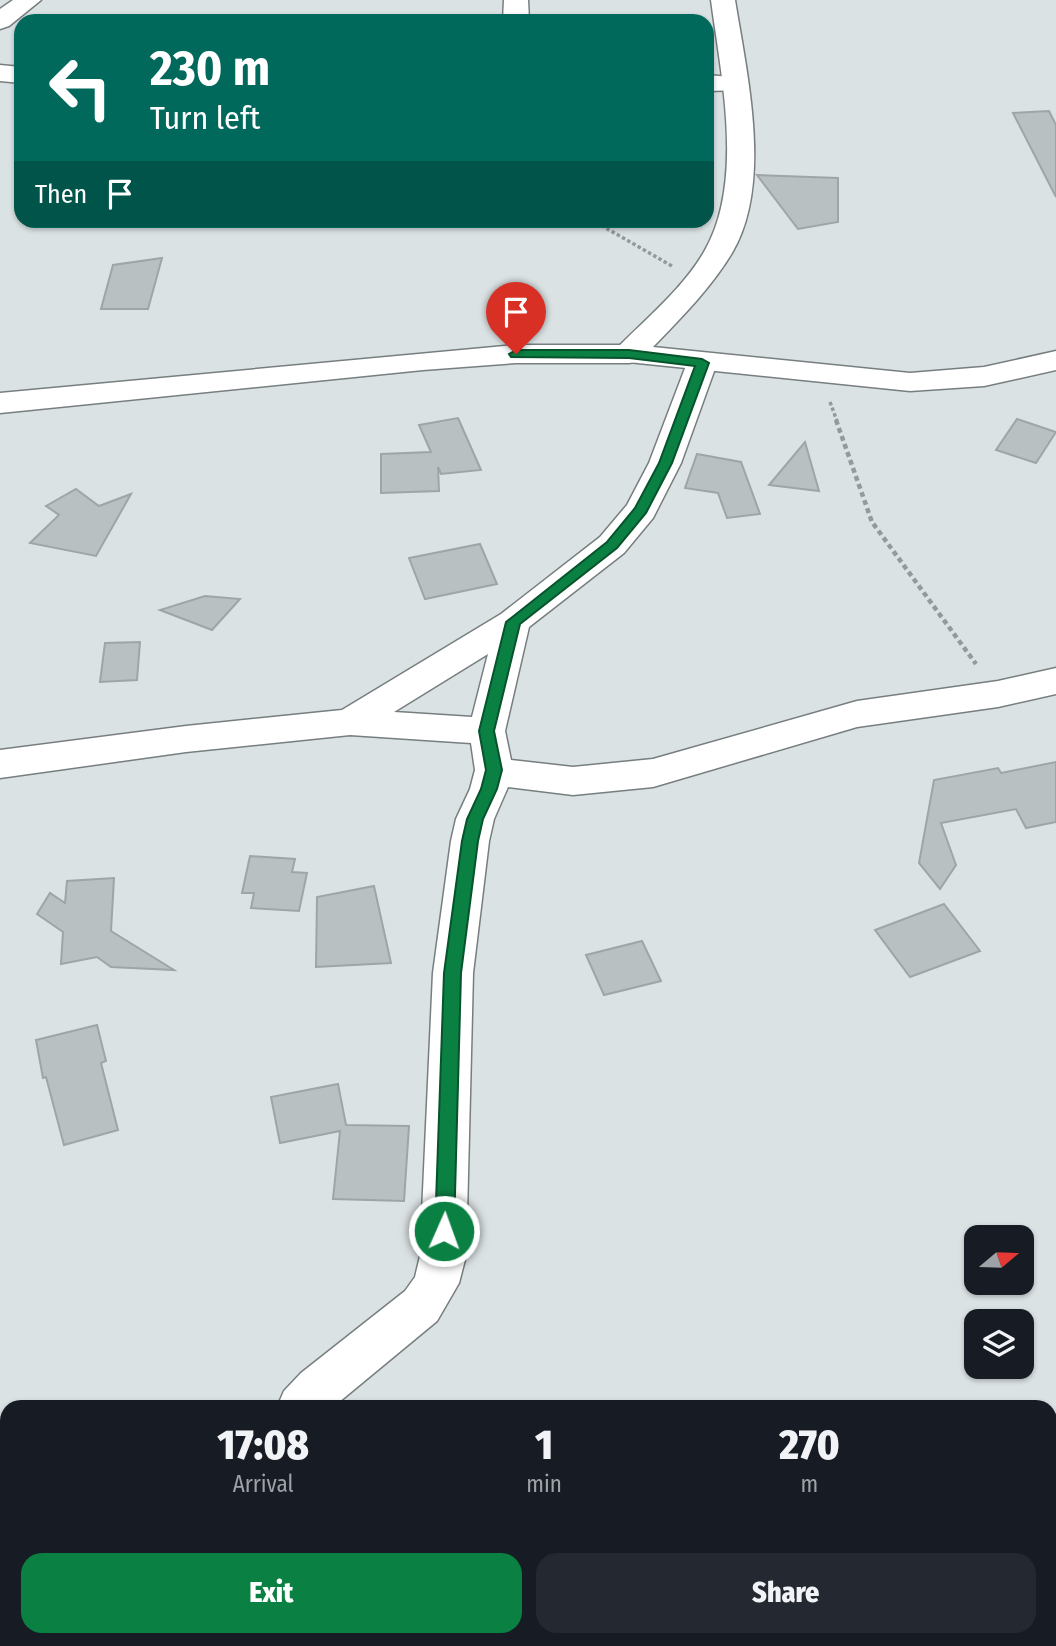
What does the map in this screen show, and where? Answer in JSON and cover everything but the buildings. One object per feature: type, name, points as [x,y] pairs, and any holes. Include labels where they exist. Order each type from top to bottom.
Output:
[{"type":"street","points":[[0,21],[29,0]]},
{"type":"street","points":[[629,354],[698,280],[724,240],[735,201],[740,136],[720,84],[723,0]]},
{"type":"street","points":[[0,403],[516,354],[629,354],[910,382],[956,382],[1056,360]]},
{"type":"street","points":[[350,722],[513,622],[612,545],[641,510],[665,463],[702,363]]},
{"type":"street","points":[[308,1400],[421,1306],[440,1278],[453,973],[470,841],[475,819],[489,789],[490,751],[513,622]]},
{"type":"street","points":[[0,764],[186,739],[350,722],[490,751],[546,782],[628,777],[653,773],[857,714],[998,694],[1050,693]]},
{"type":"path","points":[[606,228],[698,280]]},
{"type":"path","points":[[821,375],[872,522],[998,694]]},
{"type":"route","points":[[444,1231],[453,973],[470,841],[475,819],[489,789],[494,770],[487,731],[513,622],[612,545],[641,510],[665,463],[702,363],[629,354],[516,354]]}]
